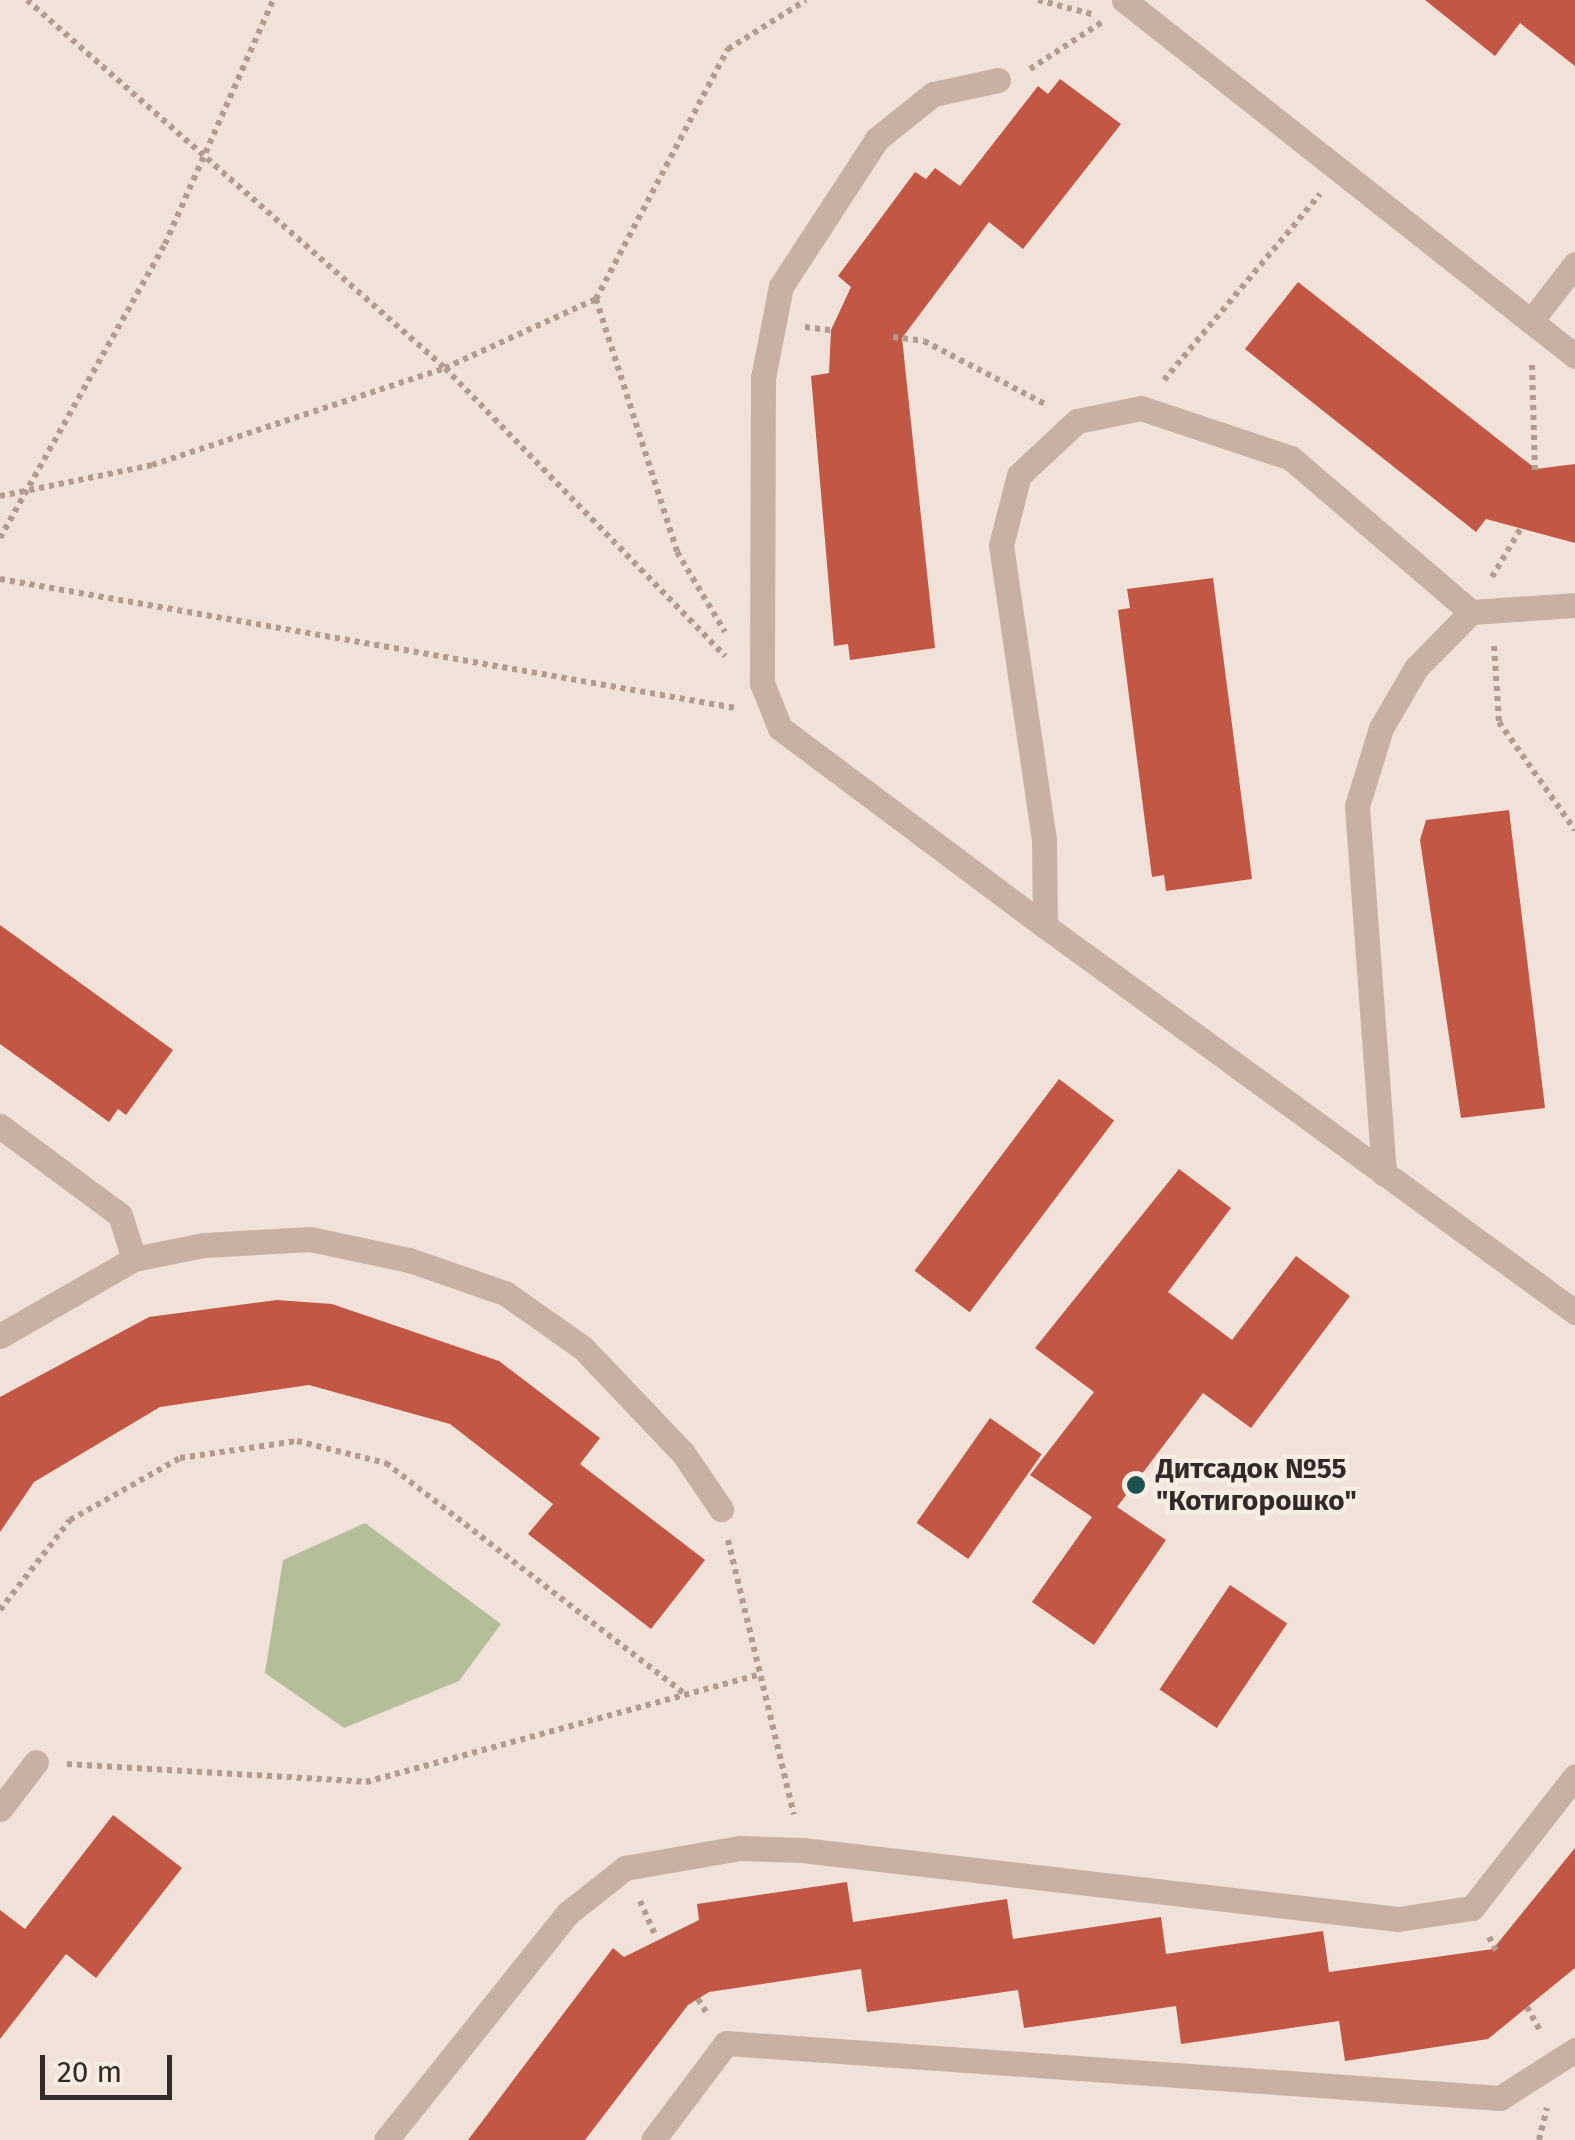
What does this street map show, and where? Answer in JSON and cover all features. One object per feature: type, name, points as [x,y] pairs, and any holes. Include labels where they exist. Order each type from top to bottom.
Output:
[{"type":"lane","points":[[1115,9],[1340,170],[1575,356]]},
{"type":"lane","points":[[998,80],[933,94],[877,139],[781,286],[763,378],[762,683],[780,728],[1575,1312]]},
{"type":"lane","points":[[1531,321],[1575,264]]},
{"type":"lane","points":[[1045,926],[1044,841],[1001,545],[1019,475],[1077,421],[1141,408],[1291,458],[1471,612]]},
{"type":"lane","points":[[1384,1174],[1357,806],[1381,728],[1407,683],[1471,612],[1575,605]]},
{"type":"lane","points":[[0,1126],[120,1215],[134,1259]]},
{"type":"lane","points":[[0,1336],[134,1259],[310,1239],[505,1292],[583,1348],[684,1453],[721,1509]]},
{"type":"lane","points":[[0,1808],[36,1762]]},
{"type":"lane","points":[[386,2140],[568,1912],[625,1868],[740,1848],[802,1850],[1398,1919],[1472,1908],[1575,1776]]},
{"type":"lane","points":[[653,2140],[726,2043],[1500,2098],[1575,2050]]},
{"type":"path","points":[[28,0],[445,368],[668,586],[775,715]]},
{"type":"path","points":[[0,538],[36,487],[165,244],[273,0]]},
{"type":"path","points":[[0,496],[152,466],[445,368],[596,299],[728,49],[806,0]]},
{"type":"path","points":[[1054,61],[1115,9]]},
{"type":"path","points":[[1141,408],[1340,170]]},
{"type":"path","points":[[596,299],[678,552],[736,650]]},
{"type":"path","points":[[1531,321],[1536,473]]},
{"type":"path","points":[[893,337],[924,341],[1077,421]]},
{"type":"path","points":[[1471,612],[1521,528]]},
{"type":"path","points":[[0,579],[775,715]]},
{"type":"path","points":[[1497,650],[1500,722],[1575,830]]},
{"type":"path","points":[[0,1610],[70,1520],[180,1458],[297,1441],[386,1464],[685,1694]]},
{"type":"path","points":[[721,1509],[802,1850]]},
{"type":"path","points":[[36,1762],[366,1782],[760,1674]]},
{"type":"green space","points":[[365,1523],[501,1624],[459,1681],[344,1728],[265,1673],[283,1560]]},
{"type":"building","points":[[1425,0],[1575,0],[1575,66],[1520,23],[1495,56]]},
{"type":"building","points":[[1060,79],[1121,124],[1023,249],[989,222],[902,338],[935,648],[850,660],[848,644],[834,646],[811,376],[829,373],[831,330],[851,287],[838,276],[915,172],[926,179],[935,168],[960,186],[1038,86],[1048,94]]},
{"type":"building","points":[[1298,282],[1536,469],[1575,464],[1575,543],[1486,519],[1476,532],[1245,349]]},
{"type":"building","points":[[1213,578],[1252,879],[1166,891],[1164,875],[1152,877],[1118,610],[1130,608],[1127,589]]},
{"type":"building","points":[[1509,810],[1545,1108],[1461,1118],[1420,840],[1426,820]]},
{"type":"building","points":[[0,925],[173,1050],[126,1115],[118,1109],[109,1122],[0,1044]]},
{"type":"building","points":[[1059,1079],[1114,1121],[970,1312],[915,1271]]},
{"type":"building","points":[[1179,1169],[1231,1208],[1168,1292],[1232,1340],[1296,1256],[1350,1296],[1251,1428],[1203,1393],[1117,1507],[1166,1540],[1094,1645],[1032,1602],[1092,1517],[1030,1475],[1094,1392],[1035,1348]]},
{"type":"building","points":[[277,1300],[332,1304],[499,1361],[600,1438],[580,1464],[705,1560],[651,1629],[528,1534],[553,1504],[450,1424],[309,1385],[160,1407],[34,1482],[0,1532],[0,1397],[149,1317]]},
{"type":"building","points":[[990,1418],[1042,1454],[968,1559],[917,1523]]},
{"type":"building","points":[[1230,1585],[1287,1624],[1217,1728],[1160,1689]]},
{"type":"building","points":[[113,1815],[182,1868],[96,1978],[66,1954],[0,2039],[0,1910],[25,1929]]},
{"type":"building","points":[[1575,1848],[1575,1968],[1488,2039],[1345,2061],[1339,2021],[1181,2044],[1176,2006],[1024,2028],[1018,1990],[867,2012],[861,1969],[709,1992],[688,2005],[585,2140],[468,2140],[613,1948],[624,1957],[699,1920],[697,1904],[847,1882],[853,1922],[1007,1899],[1013,1939],[1161,1917],[1166,1954],[1323,1931],[1329,1972],[1493,1949]]},
{"type":"place","name":"Дитсадок №55 \"Котигорошко\"","points":[[1136,1485]]}]
